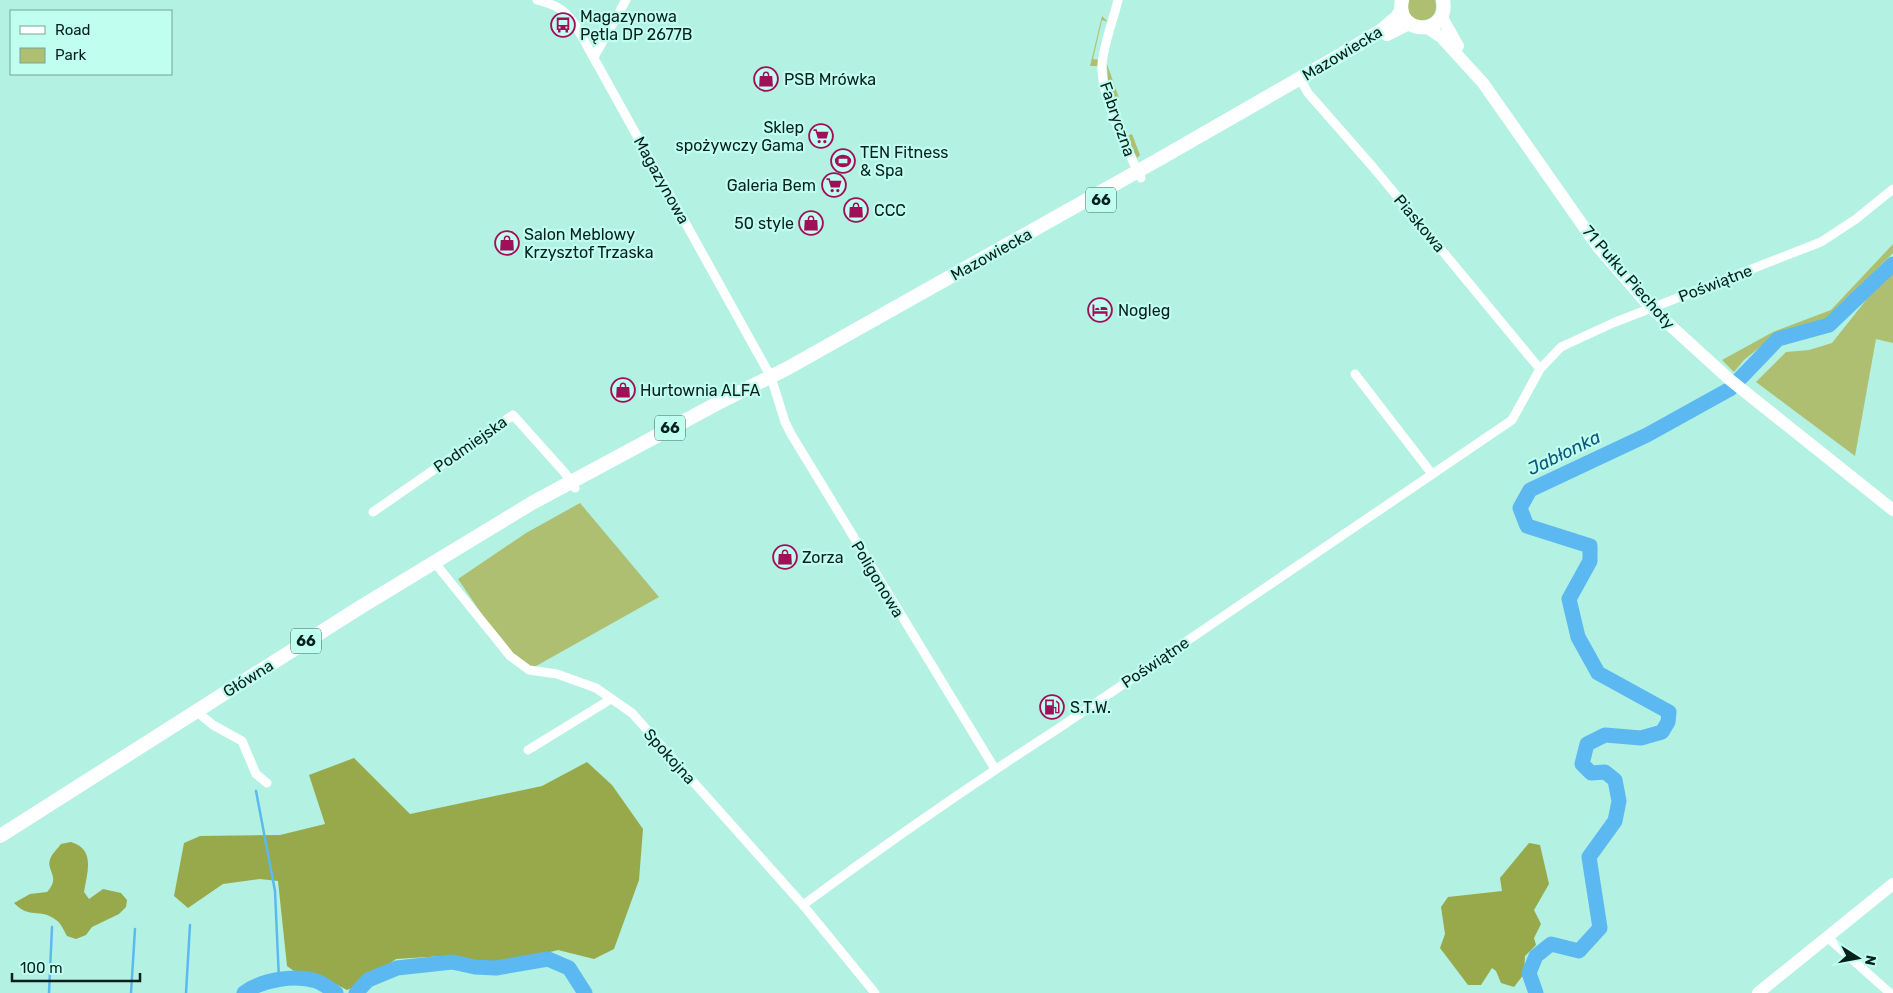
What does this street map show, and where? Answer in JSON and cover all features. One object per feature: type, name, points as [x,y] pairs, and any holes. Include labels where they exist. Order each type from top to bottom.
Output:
[{"type":"main road","points":[[1404,11],[1414,26],[1426,27],[1435,24],[1445,6]]},
{"type":"main road","name":"Mazowiecka","points":[[573,485],[772,380],[899,316],[1139,174],[1396,28],[1404,11]]},
{"type":"main road","name":"Główna","points":[[0,836],[359,608],[499,525],[532,511],[573,485]]},
{"type":"street","name":"Magazynowa","points":[[537,0],[552,4],[568,14],[594,57],[772,380]]},
{"type":"street","points":[[594,57],[626,0]]},
{"type":"street","name":"Fabryczna","points":[[1118,0],[1103,57],[1103,81],[1118,127],[1139,174]]},
{"type":"street","points":[[1445,6],[1448,31],[1483,83]]},
{"type":"street","name":"71 Pułku Piechoty","points":[[1426,27],[1441,37],[1483,83],[1598,247],[1651,308],[1728,379],[1893,510]]},
{"type":"street","name":"Piaskowa","points":[[1301,82],[1540,368]]},
{"type":"street","name":"Poświątne","points":[[803,906],[878,849],[1512,420],[1540,368],[1560,347],[1613,322],[1821,242],[1856,219],[1893,190]]},
{"type":"street","points":[[1355,374],[1432,474]]},
{"type":"street","name":"Poligonowa","points":[[772,380],[788,428],[995,769]]},
{"type":"street","name":"Podmiejska","points":[[373,512],[513,415],[565,473],[573,485]]},
{"type":"street","name":"Spokojna","points":[[435,563],[510,656],[529,670],[557,674],[596,688],[632,713],[803,906],[875,993]]},
{"type":"street","points":[[528,750],[611,699]]},
{"type":"street","points":[[196,711],[213,725],[242,741],[256,774],[267,783]]},
{"type":"street","points":[[1758,993],[1893,884]]},
{"type":"street","points":[[1826,937],[1890,993]]},
{"type":"green space","points":[[1409,0],[1435,0],[1436,9],[1428,19],[1416,19],[1408,9]]},
{"type":"green space","points":[[1102,16],[1108,22],[1102,20],[1093,59],[1099,60],[1098,66],[1090,66]]},
{"type":"green space","points":[[1107,64],[1119,98],[1114,100],[1108,81]]},
{"type":"green space","points":[[1132,134],[1140,155],[1137,158],[1127,136]]},
{"type":"green space","points":[[1893,244],[1893,253],[1827,319],[1808,328],[1780,333],[1744,360],[1734,372],[1722,360],[1773,332],[1831,310]]},
{"type":"green space","points":[[1893,271],[1893,343],[1876,339],[1855,456],[1756,382],[1786,352],[1809,350],[1832,343],[1878,285]]},
{"type":"green space","points":[[580,503],[659,597],[529,670],[510,656],[458,579],[526,533]]},
{"type":"green space","points":[[354,758],[410,814],[542,786],[587,762],[612,785],[643,829],[639,880],[614,949],[594,959],[558,950],[502,964],[443,956],[396,959],[358,985],[347,990],[318,975],[298,974],[287,966],[278,881],[260,879],[223,884],[188,908],[174,896],[184,843],[200,836],[280,835],[325,824],[309,775]]},
{"type":"green space","points":[[71,842],[79,845],[87,856],[88,870],[84,892],[89,899],[103,889],[121,893],[127,900],[126,907],[119,914],[92,927],[86,935],[76,939],[67,936],[59,923],[50,916],[25,911],[14,903],[30,894],[47,892],[53,881],[49,862],[51,857],[61,844]]},
{"type":"green space","points":[[1529,843],[1540,845],[1549,884],[1534,910],[1541,924],[1534,938],[1536,945],[1525,956],[1524,974],[1514,987],[1501,983],[1496,971],[1492,968],[1481,985],[1468,985],[1440,948],[1445,934],[1441,907],[1448,897],[1502,891],[1500,878]]},
{"type":"waterway","name":"Jabłonka","points":[[1536,993],[1529,973],[1536,956],[1551,944],[1579,951],[1600,928],[1589,857],[1615,821],[1619,801],[1615,780],[1605,772],[1591,773],[1582,764],[1587,744],[1605,735],[1641,738],[1662,732],[1668,722],[1669,712],[1598,673],[1578,637],[1569,599],[1590,561],[1590,546],[1527,526],[1520,508],[1530,490],[1647,435],[1730,389],[1778,339],[1829,325],[1893,264]]},
{"type":"waterway","points":[[256,791],[275,891],[279,980]]},
{"type":"waterway","points":[[186,993],[190,925]]},
{"type":"waterway","points":[[49,993],[52,927]]},
{"type":"waterway","points":[[131,993],[135,929]]},
{"type":"waterway","name":"Jabłonka","points":[[356,993],[368,980],[397,968],[452,962],[475,967],[496,968],[548,959],[569,968],[585,993]]},
{"type":"waterway","name":"Jabłonka","points":[[244,993],[259,985],[288,978],[308,979],[319,982],[336,993]]},
{"type":"place","name":"Magazynowa Pętla DP 2677B","points":[[563,25]]},
{"type":"place","name":"PSB Mrówka","points":[[766,79]]},
{"type":"place","name":"Sklep spożywczy Gama","points":[[821,136]]},
{"type":"place","name":"TEN Fitness & Spa","points":[[843,161]]},
{"type":"place","name":"Galeria Bem","points":[[834,185]]},
{"type":"place","name":"CCC","points":[[856,210]]},
{"type":"place","name":"50 style","points":[[811,223]]},
{"type":"place","name":"Salon Meblowy Krzysztof Trzaska","points":[[507,243]]},
{"type":"place","name":"Nogleg","points":[[1100,310]]},
{"type":"place","name":"Hurtownia ALFA","points":[[623,390]]},
{"type":"place","name":"Zorza","points":[[785,557]]},
{"type":"place","name":"S.T.W.","points":[[1052,707]]}]
